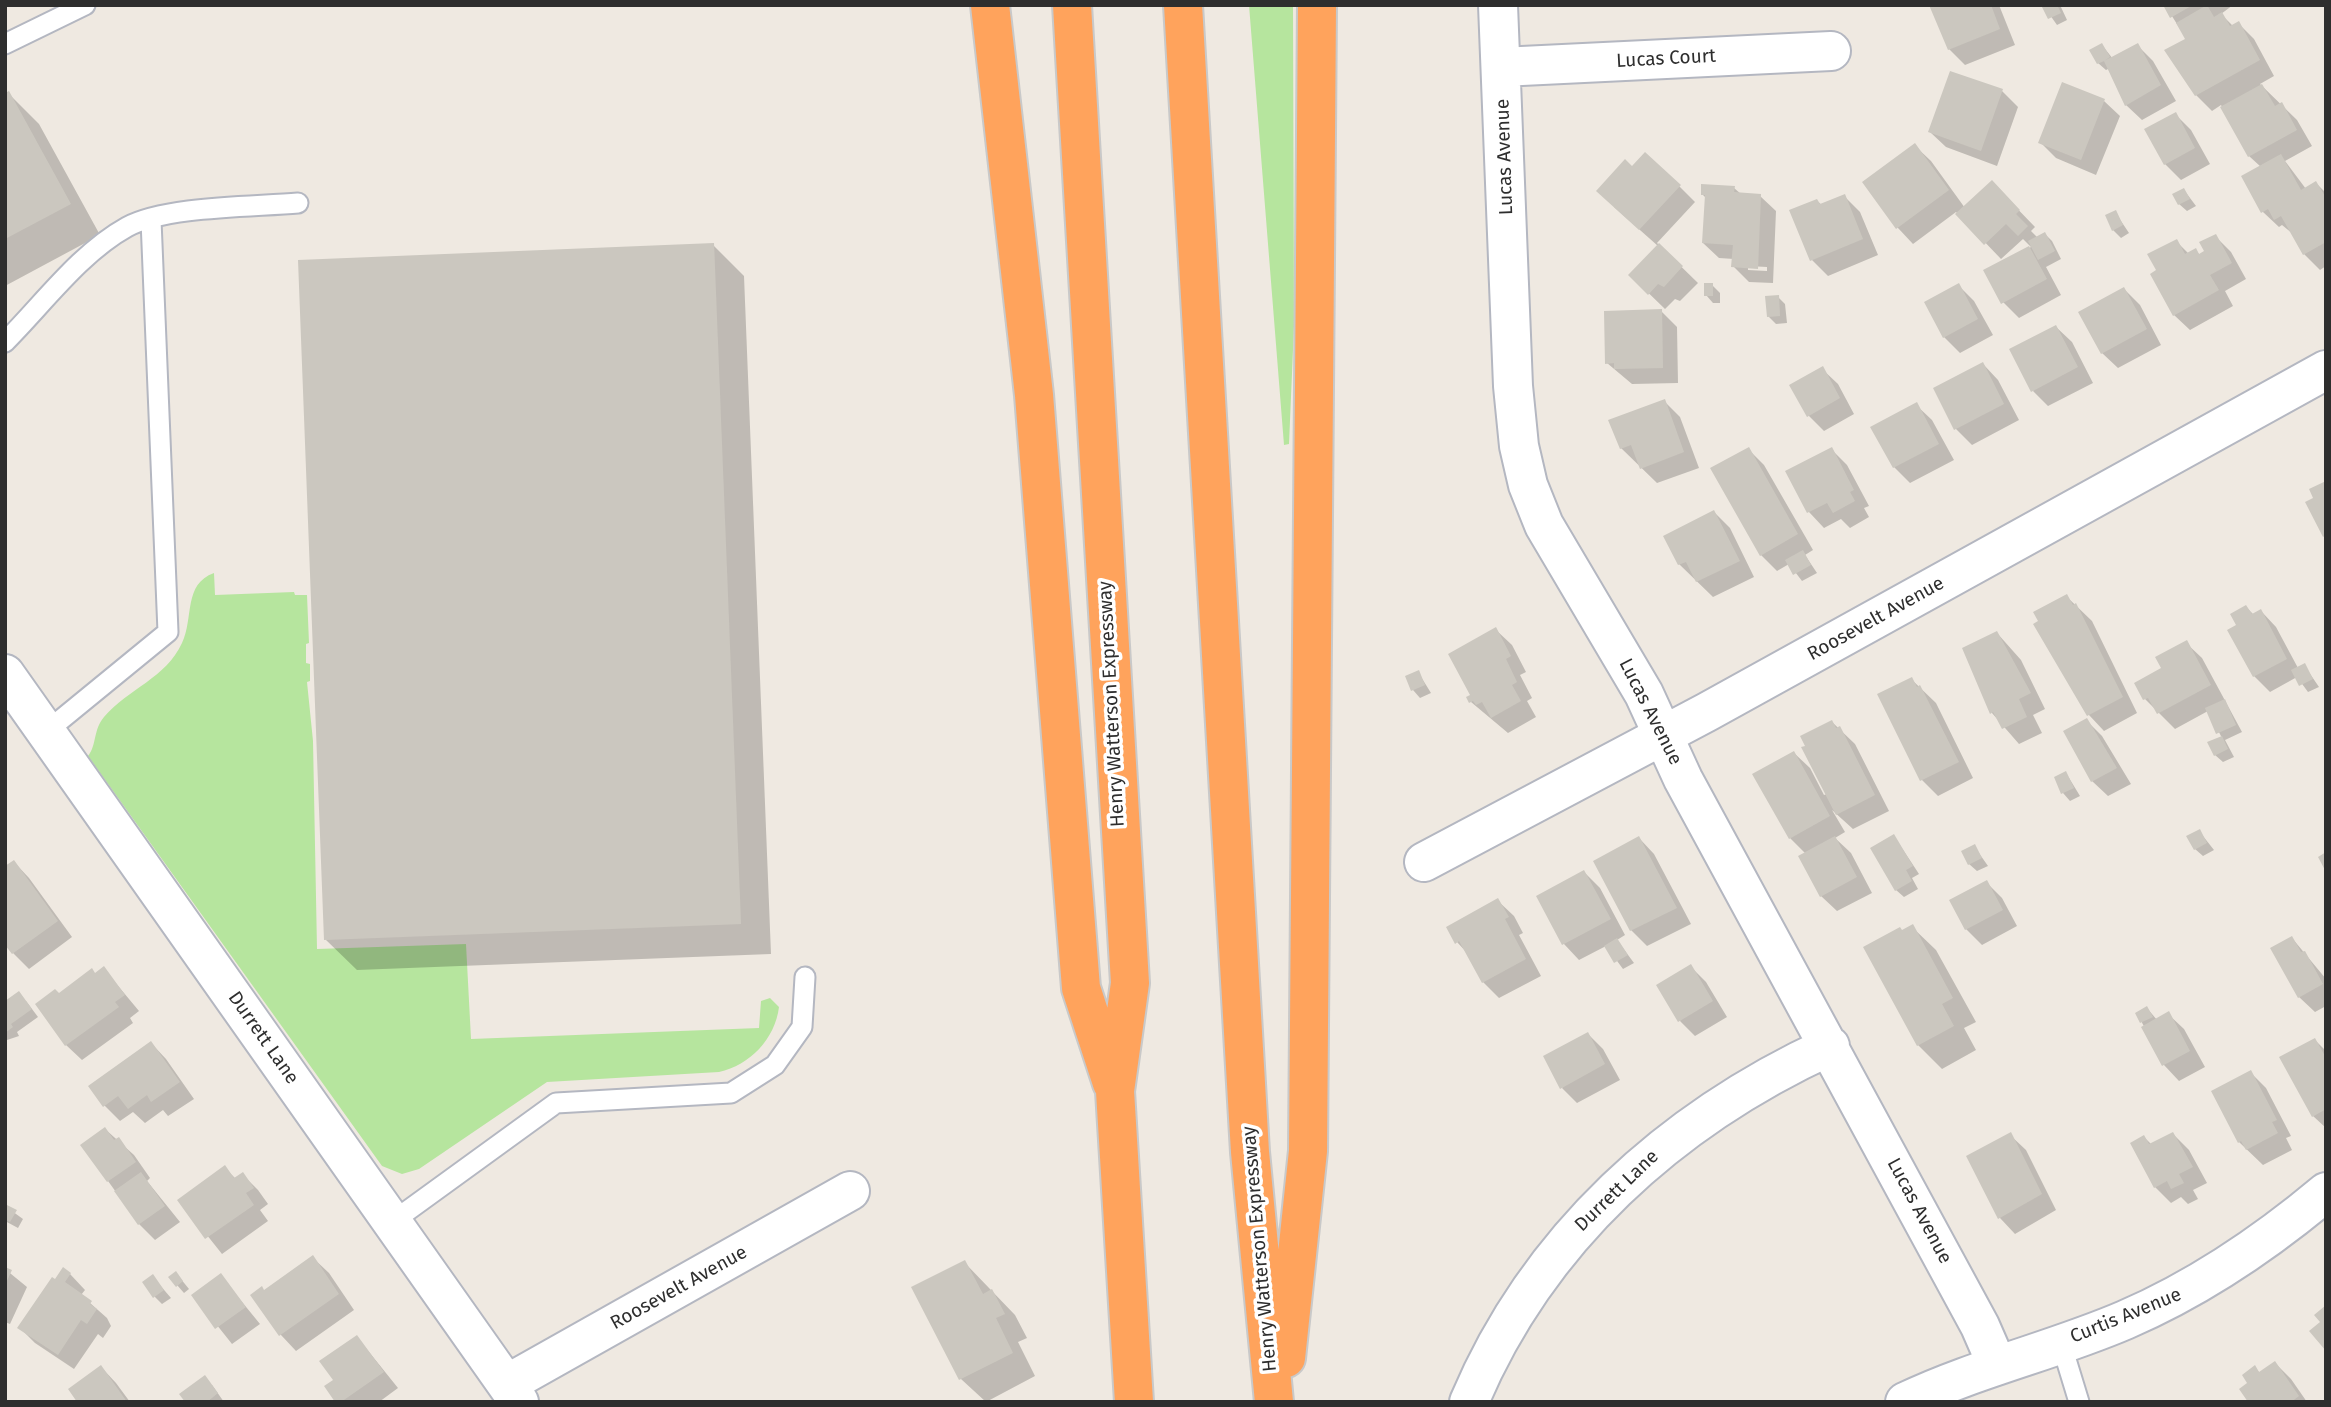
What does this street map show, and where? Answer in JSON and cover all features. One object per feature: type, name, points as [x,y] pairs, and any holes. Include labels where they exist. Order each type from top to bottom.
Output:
[{"type":"highway","points":[[990,5],[1034,395],[1081,988],[1115,1091]]},
{"type":"highway","name":"Henry Watterson Expressway","points":[[1072,5],[1130,983],[1115,1091],[1134,1402]]},
{"type":"highway","name":"Henry Watterson Expressway","points":[[1183,5],[1250,1152],[1274,1402]]},
{"type":"highway","points":[[1282,1402],[1308,1151],[1317,5]]},
{"type":"street","name":"Lucas Avenue","points":[[1498,5],[1513,386],[1519,446],[1528,485],[1545,525],[1644,694],[1683,779],[1830,1046],[1980,1326],[1997,1365]]},
{"type":"street","name":"Lucas Court","points":[[1501,67],[1831,51]]},
{"type":"street","name":"Roosevelt Avenue","points":[[1424,862],[1663,735],[2326,370]]},
{"type":"street","name":"Durrett Lane","points":[[5,674],[513,1393]]},
{"type":"street","name":"Durrett Lane","points":[[1469,1402],[1510,1320],[1585,1219],[1670,1141],[1717,1108],[1781,1069],[1830,1046]]},
{"type":"street","name":"Roosevelt Avenue","points":[[513,1393],[850,1191]]},
{"type":"street","name":"Curtis Avenue","points":[[1905,1402],[1997,1365],[2123,1321],[2198,1286],[2283,1228],[2326,1192]]},
{"type":"lane","points":[[5,44],[85,5]]},
{"type":"lane","points":[[5,342],[94,251],[128,226],[173,214],[298,203]]},
{"type":"lane","points":[[47,732],[168,632],[151,220]]},
{"type":"lane","points":[[392,1222],[556,1103],[731,1093],[775,1065],[802,1027],[805,977]]},
{"type":"lane","points":[[2060,1343],[2079,1402]]},
{"type":"green space","points":[[1249,5],[1293,5],[1294,326],[1289,444],[1284,445]]},
{"type":"green space","points":[[214,573],[215,595],[294,592],[295,595],[307,595],[309,643],[306,644],[306,663],[310,664],[310,681],[307,682],[313,741],[317,949],[466,944],[471,1039],[759,1028],[761,1001],[770,998],[779,1007],[777,1019],[759,1049],[741,1063],[719,1072],[547,1082],[419,1169],[402,1174],[382,1166],[88,756],[104,717],[157,674],[175,655],[186,633],[193,593],[204,578]]},
{"type":"building","points":[[1929,5],[1991,5],[2000,29],[1948,50]]},
{"type":"building","points":[[2041,5],[2057,5],[2061,13],[2048,19]]},
{"type":"building","points":[[2163,5],[2193,5],[2170,18]]},
{"type":"building","points":[[2207,5],[2214,17],[2222,12],[2230,26],[2239,21],[2260,60],[2195,96],[2164,50],[2185,39],[2176,23]]},
{"type":"building","points":[[2102,43],[2110,57],[2097,64],[2089,50]]},
{"type":"building","points":[[2138,43],[2161,85],[2125,106],[2104,61]]},
{"type":"building","points":[[1950,71],[2003,89],[1981,151],[1928,132]]},
{"type":"building","points":[[2062,82],[2105,99],[2081,160],[2038,143]]},
{"type":"building","points":[[2262,84],[2275,106],[2282,102],[2297,130],[2248,157],[2220,107]]},
{"type":"building","points":[[9,91],[71,204],[5,239],[5,93]]},
{"type":"building","points":[[2176,112],[2195,148],[2164,165],[2144,129]]},
{"type":"building","points":[[1915,143],[1949,190],[1896,229],[1862,182]]},
{"type":"building","points":[[1645,152],[1681,185],[1639,230],[1596,191],[1625,159],[1632,166]]},
{"type":"building","points":[[2281,154],[2301,190],[2316,181],[2326,198],[2326,242],[2303,255],[2281,216],[2274,220],[2268,209],[2261,213],[2241,176]]},
{"type":"building","points":[[1992,180],[2020,210],[2016,214],[2028,226],[2018,236],[2006,224],[1984,245],[1955,214]]},
{"type":"building","points":[[1701,184],[1735,186],[1734,192],[1761,194],[1758,269],[1731,267],[1733,245],[1702,243],[1705,195],[1701,195]]},
{"type":"building","points":[[2184,188],[2190,199],[2178,205],[2172,194]]},
{"type":"building","points":[[1845,194],[1863,239],[1810,261],[1789,210],[1817,199],[1820,204]]},
{"type":"building","points":[[2116,210],[2123,225],[2112,231],[2105,215]]},
{"type":"building","points":[[2045,232],[2055,251],[2038,260],[2028,241]]},
{"type":"building","points":[[2216,234],[2232,263],[2210,275],[2219,290],[2173,316],[2150,274],[2156,270],[2147,254],[2177,239],[2185,254],[2196,248],[2199,254],[2204,251],[2199,242]]},
{"type":"building","points":[[714,243],[741,924],[324,940],[298,260]]},
{"type":"building","points":[[1659,243],[1683,266],[1664,287],[1658,284],[1648,295],[1628,275]]},
{"type":"building","points":[[2029,246],[2047,279],[2001,304],[1983,270]]},
{"type":"building","points":[[1704,283],[1713,283],[1713,296],[1704,296]]},
{"type":"building","points":[[1959,283],[1978,319],[1943,338],[1924,302]]},
{"type":"building","points":[[2124,287],[2147,329],[2101,354],[2078,312]]},
{"type":"building","points":[[1779,295],[1780,316],[1767,317],[1765,296]]},
{"type":"building","points":[[1662,309],[1663,368],[1614,369],[1614,363],[1605,364],[1604,311]]},
{"type":"building","points":[[2056,325],[2078,367],[2031,392],[2009,349]]},
{"type":"building","points":[[1983,362],[2004,404],[1954,430],[1933,388]]},
{"type":"building","points":[[1823,366],[1840,398],[1807,417],[1789,385]]},
{"type":"building","points":[[1665,399],[1684,452],[1640,469],[1631,445],[1620,449],[1608,420]]},
{"type":"building","points":[[1917,402],[1939,444],[1893,468],[1870,427]]},
{"type":"building","points":[[1749,447],[1798,534],[1760,556],[1710,468]]},
{"type":"building","points":[[1832,447],[1854,490],[1850,492],[1855,501],[1833,513],[1827,503],[1807,513],[1785,471]]},
{"type":"building","points":[[2326,481],[2326,535],[2323,537],[2305,502],[2313,498],[2309,489]]},
{"type":"building","points":[[1714,510],[1740,561],[1696,582],[1686,562],[1678,565],[1663,536]]},
{"type":"building","points":[[1803,550],[1811,565],[1793,575],[1785,560]]},
{"type":"building","points":[[2067,594],[2073,605],[2076,603],[2123,697],[2087,716],[2033,624],[2038,621],[2033,612]]},
{"type":"building","points":[[2246,605],[2252,614],[2261,609],[2287,659],[2253,677],[2227,630],[2236,625],[2230,614]]},
{"type":"building","points":[[1496,627],[1511,656],[1506,659],[1517,682],[1512,685],[1521,701],[1491,718],[1482,702],[1476,705],[1473,701],[1469,703],[1466,697],[1470,695],[1448,654]]},
{"type":"building","points":[[1997,631],[2031,693],[2019,699],[2027,717],[2002,729],[1993,712],[1990,714],[1962,648]]},
{"type":"building","points":[[2187,640],[2211,685],[2157,714],[2148,698],[2143,700],[2134,683],[2161,668],[2155,657]]},
{"type":"building","points":[[2305,663],[2313,679],[2299,686],[2291,670]]},
{"type":"building","points":[[1419,670],[1425,685],[1411,691],[1405,676]]},
{"type":"building","points":[[1912,677],[1917,687],[1920,685],[1959,762],[1920,781],[1877,694]]},
{"type":"building","points":[[2225,699],[2236,725],[2216,734],[2205,708]]},
{"type":"building","points":[[2087,718],[2117,768],[2091,782],[2063,731]]},
{"type":"building","points":[[1832,720],[1836,728],[1840,726],[1875,795],[1836,815],[1801,747],[1805,746],[1800,736]]},
{"type":"building","points":[[2222,736],[2228,749],[2214,756],[2207,742]]},
{"type":"building","points":[[1794,751],[1830,816],[1789,839],[1752,774]]},
{"type":"building","points":[[2066,771],[2074,788],[2061,794],[2054,777]]},
{"type":"building","points":[[2200,829],[2207,843],[2194,850],[2186,836]]},
{"type":"building","points":[[1894,834],[1913,866],[1906,870],[1912,881],[1895,891],[1870,848]]},
{"type":"building","points":[[1639,836],[1677,908],[1630,931],[1593,861]]},
{"type":"building","points":[[1835,836],[1857,877],[1820,897],[1798,856]]},
{"type":"building","points":[[1975,844],[1982,858],[1968,865],[1961,851]]},
{"type":"building","points":[[2326,852],[2326,872],[2318,857]]},
{"type":"building","points":[[14,860],[58,921],[12,954],[5,945],[5,866]]},
{"type":"building","points":[[1584,870],[1611,919],[1562,945],[1536,896]]},
{"type":"building","points":[[1987,880],[2003,910],[1965,930],[1949,900]]},
{"type":"building","points":[[1498,898],[1509,917],[1505,919],[1526,959],[1482,983],[1459,941],[1455,944],[1446,927]]},
{"type":"building","points":[[1913,924],[1953,998],[1942,1004],[1954,1026],[1917,1046],[1863,947],[1900,927],[1902,930]]},
{"type":"building","points":[[2292,936],[2301,952],[2305,951],[2323,984],[2298,998],[2270,948]]},
{"type":"building","points":[[1617,938],[1628,955],[1614,963],[1604,946]]},
{"type":"building","points":[[1691,964],[1713,1001],[1678,1022],[1656,985]]},
{"type":"building","points":[[104,966],[125,995],[115,1002],[119,1007],[65,1046],[35,1004],[55,989],[59,993],[92,968],[95,973]]},
{"type":"building","points":[[19,991],[32,1009],[11,1024],[13,1027],[5,1033],[5,1001]]},
{"type":"building","points":[[2147,1006],[2153,1017],[2140,1023],[2135,1013]]},
{"type":"building","points":[[2169,1011],[2190,1051],[2162,1066],[2141,1027]]},
{"type":"building","points":[[1588,1032],[1605,1064],[1560,1089],[1543,1056]]},
{"type":"building","points":[[2315,1038],[2326,1058],[2326,1109],[2312,1117],[2279,1057]]},
{"type":"building","points":[[151,1041],[180,1082],[151,1102],[147,1095],[128,1109],[118,1096],[103,1107],[88,1086]]},
{"type":"building","points":[[2251,1070],[2277,1120],[2272,1122],[2278,1133],[2246,1150],[2241,1141],[2238,1143],[2211,1091]]},
{"type":"building","points":[[105,1127],[114,1140],[119,1137],[136,1162],[107,1182],[80,1145]]},
{"type":"building","points":[[2011,1132],[2042,1194],[1998,1219],[1966,1156]]},
{"type":"building","points":[[2173,1132],[2193,1167],[2179,1174],[2184,1183],[2171,1189],[2167,1181],[2154,1188],[2130,1143],[2144,1135],[2149,1144]]},
{"type":"building","points":[[225,1165],[234,1178],[243,1172],[254,1188],[246,1193],[254,1205],[205,1239],[177,1200]]},
{"type":"building","points":[[141,1172],[165,1206],[138,1225],[114,1191]]},
{"type":"building","points":[[5,1204],[17,1210],[10,1222],[5,1220]]},
{"type":"building","points":[[313,1255],[339,1294],[279,1336],[250,1295],[262,1286],[264,1290]]},
{"type":"building","points":[[965,1260],[983,1294],[992,1289],[1005,1314],[996,1318],[1013,1353],[959,1380],[911,1287]]},
{"type":"building","points":[[5,1267],[12,1270],[5,1285]]},
{"type":"building","points":[[63,1267],[71,1273],[65,1282],[92,1301],[90,1304],[97,1309],[87,1324],[81,1320],[58,1355],[17,1328],[52,1277],[55,1279]]},
{"type":"building","points":[[176,1271],[183,1281],[176,1287],[168,1277]]},
{"type":"building","points":[[221,1273],[246,1307],[215,1329],[191,1295]]},
{"type":"building","points":[[153,1274],[164,1290],[153,1298],[142,1282]]},
{"type":"building","points":[[2326,1305],[2326,1351],[2309,1331],[2320,1322],[2314,1315]]},
{"type":"building","points":[[357,1335],[384,1372],[341,1402],[335,1402],[324,1386],[333,1380],[319,1361]]},
{"type":"building","points":[[2275,1361],[2299,1396],[2291,1402],[2248,1402],[2239,1389],[2247,1383],[2242,1375],[2255,1365],[2259,1372]]},
{"type":"building","points":[[101,1365],[127,1402],[77,1402],[68,1389]]},
{"type":"building","points":[[205,1375],[218,1393],[207,1402],[185,1402],[179,1394]]}]
